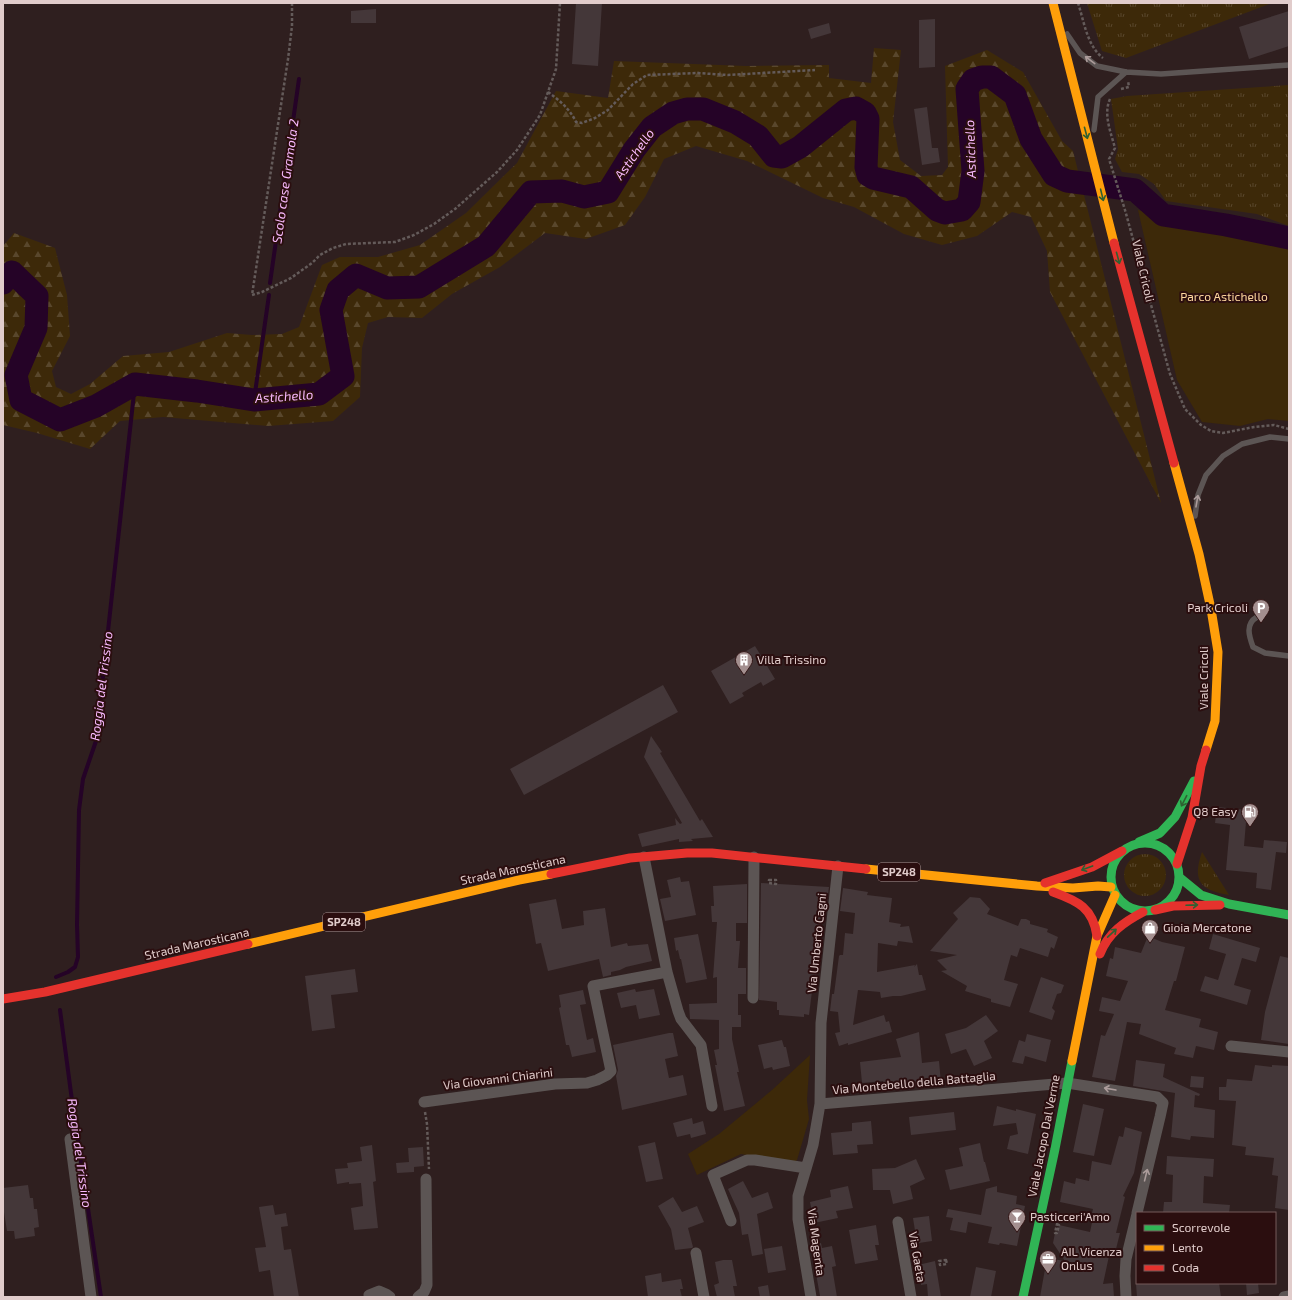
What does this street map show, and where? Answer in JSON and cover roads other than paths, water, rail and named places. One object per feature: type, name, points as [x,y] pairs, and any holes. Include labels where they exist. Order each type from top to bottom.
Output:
[{"type":"main road","name":"Viale Cricoli","points":[[1053,3],[1108,221],[1199,554],[1211,609],[1218,652],[1215,721],[1202,766],[1192,818],[1176,864]]},
{"type":"main road","name":"Viale Cricoli","points":[[1065,55],[1094,130],[1100,150]]},
{"type":"main road","name":"Viale Cricoli","points":[[1127,255],[1183,496]]},
{"type":"main road","name":"Viale Cricoli","points":[[1138,843],[1160,833],[1175,817],[1202,766]]},
{"type":"main road","name":"SP248","points":[[1122,851],[1129,846],[1138,843]]},
{"type":"main road","points":[[1138,843],[1157,845],[1165,849],[1172,856],[1176,864],[1179,877],[1178,888],[1172,898],[1165,905],[1155,910]]},
{"type":"main road","points":[[1122,851],[1115,859],[1111,868],[1110,877],[1113,891],[1122,904],[1132,910],[1143,912],[1173,906],[1229,904]]},
{"type":"main road","name":"Strada Marosticana","points":[[1037,886],[1092,867],[1122,851]]},
{"type":"main road","name":"Strada Marosticana","points":[[3,999],[45,992],[519,880],[630,858],[712,853],[1037,886],[1073,888],[1098,886],[1113,891]]},
{"type":"main road","points":[[1179,877],[1201,895],[1229,904],[1289,915]]},
{"type":"main road","name":"Strada Marosticana","points":[[1037,886],[1071,898],[1081,904],[1089,912],[1092,918],[1096,929],[1096,936]]},
{"type":"main road","name":"Viale Jacopo Dal Verme","points":[[1023,1297],[1096,936],[1113,891]]},
{"type":"main road","name":"Viale Jacopo Dal Verme","points":[[1088,979],[1098,962],[1106,939],[1113,931],[1130,918],[1143,912]]},
{"type":"street","points":[[644,857],[668,972],[681,1019],[701,1045],[712,1106]]},
{"type":"street","points":[[753,998],[754,857]]},
{"type":"street","name":"Via Umberto Cagni","points":[[821,1023],[838,866]]},
{"type":"street","name":"Via Giovanni Chiarini","points":[[424,1102],[555,1084],[587,1082],[602,1078],[611,1070],[593,986],[668,972]]},
{"type":"street","name":"Via Montebello della Battaglia","points":[[821,1023],[820,1104],[1067,1083],[1157,1097],[1163,1104],[1137,1212]]},
{"type":"street","points":[[1231,1046],[1289,1052]]},
{"type":"street","name":"Via Magenta","points":[[811,1297],[798,1219],[798,1196],[812,1145],[820,1104]]},
{"type":"street","points":[[70,1140],[92,1297]]},
{"type":"street","points":[[732,1221],[713,1175],[747,1160],[806,1168]]},
{"type":"street","points":[[418,1297],[424,1292],[427,1285],[426,1179]]},
{"type":"street","points":[[1126,1297],[1126,1259],[1136,1217]]},
{"type":"street","name":"Via Gaeta","points":[[898,1222],[911,1297]]},
{"type":"street","points":[[696,1253],[704,1297]]},
{"type":"street","points":[[370,1295],[379,1291],[390,1297]]},
{"type":"street","points":[[1284,1297],[1289,1296]]},
{"type":"lane","points":[[1058,20],[1080,53],[1097,66],[1126,72],[1161,74],[1289,65]]},
{"type":"lane","points":[[1094,130],[1098,97],[1126,72]]},
{"type":"lane","points":[[1199,554],[1194,517],[1198,495],[1206,475],[1223,456],[1242,444],[1270,437],[1289,438]]},
{"type":"lane","points":[[1257,617],[1252,620],[1249,626],[1249,637],[1253,647],[1265,653],[1289,656]]},
{"type":"waterway","name":"Astichello","points":[[3,283],[12,272],[37,296],[36,328],[16,375],[21,400],[60,420],[96,406],[135,384],[197,391],[254,400],[319,394],[343,376],[331,310],[338,290],[356,275],[387,288],[419,287],[486,246],[531,192],[562,191],[584,197],[608,192],[634,150],[652,127],[673,113],[687,109],[703,109],[735,122],[758,136],[774,156],[782,157],[800,147],[846,110],[856,108],[865,113],[868,119],[866,167],[868,175],[873,178],[911,187],[937,210],[945,213],[962,210],[969,202],[973,171],[967,89],[973,80],[982,77],[991,77],[1015,95],[1031,139],[1054,175],[1067,181],[1135,190],[1163,215],[1226,225],[1289,238]]},
{"type":"waterway","name":"Scolo case Gramola 2","points":[[270,283],[299,79]]},
{"type":"waterway","name":"Scolo case Gramola 2","points":[[254,400],[269,295]]},
{"type":"waterway","name":"Roggia del Trissino","points":[[56,977],[75,967],[78,957],[77,925],[79,810],[83,779],[96,741],[135,384]]},
{"type":"waterway","name":"Roggia del Trissino","points":[[60,1010],[101,1297]]},
{"type":"place","name":"Park Cricoli","points":[[1261,623]]},
{"type":"place","name":"Villa Trissino","points":[[744,675]]},
{"type":"place","name":"Q8 Easy","points":[[1250,827]]},
{"type":"place","name":"Gioia Mercatone","points":[[1150,943]]},
{"type":"place","name":"Pasticceri'Amo","points":[[1017,1232]]},
{"type":"place","name":"AIL Vicenza Onlus","points":[[1048,1274]]},
{"type":"park label","name":"Parco Astichello","points":[[1224,297]]}]
